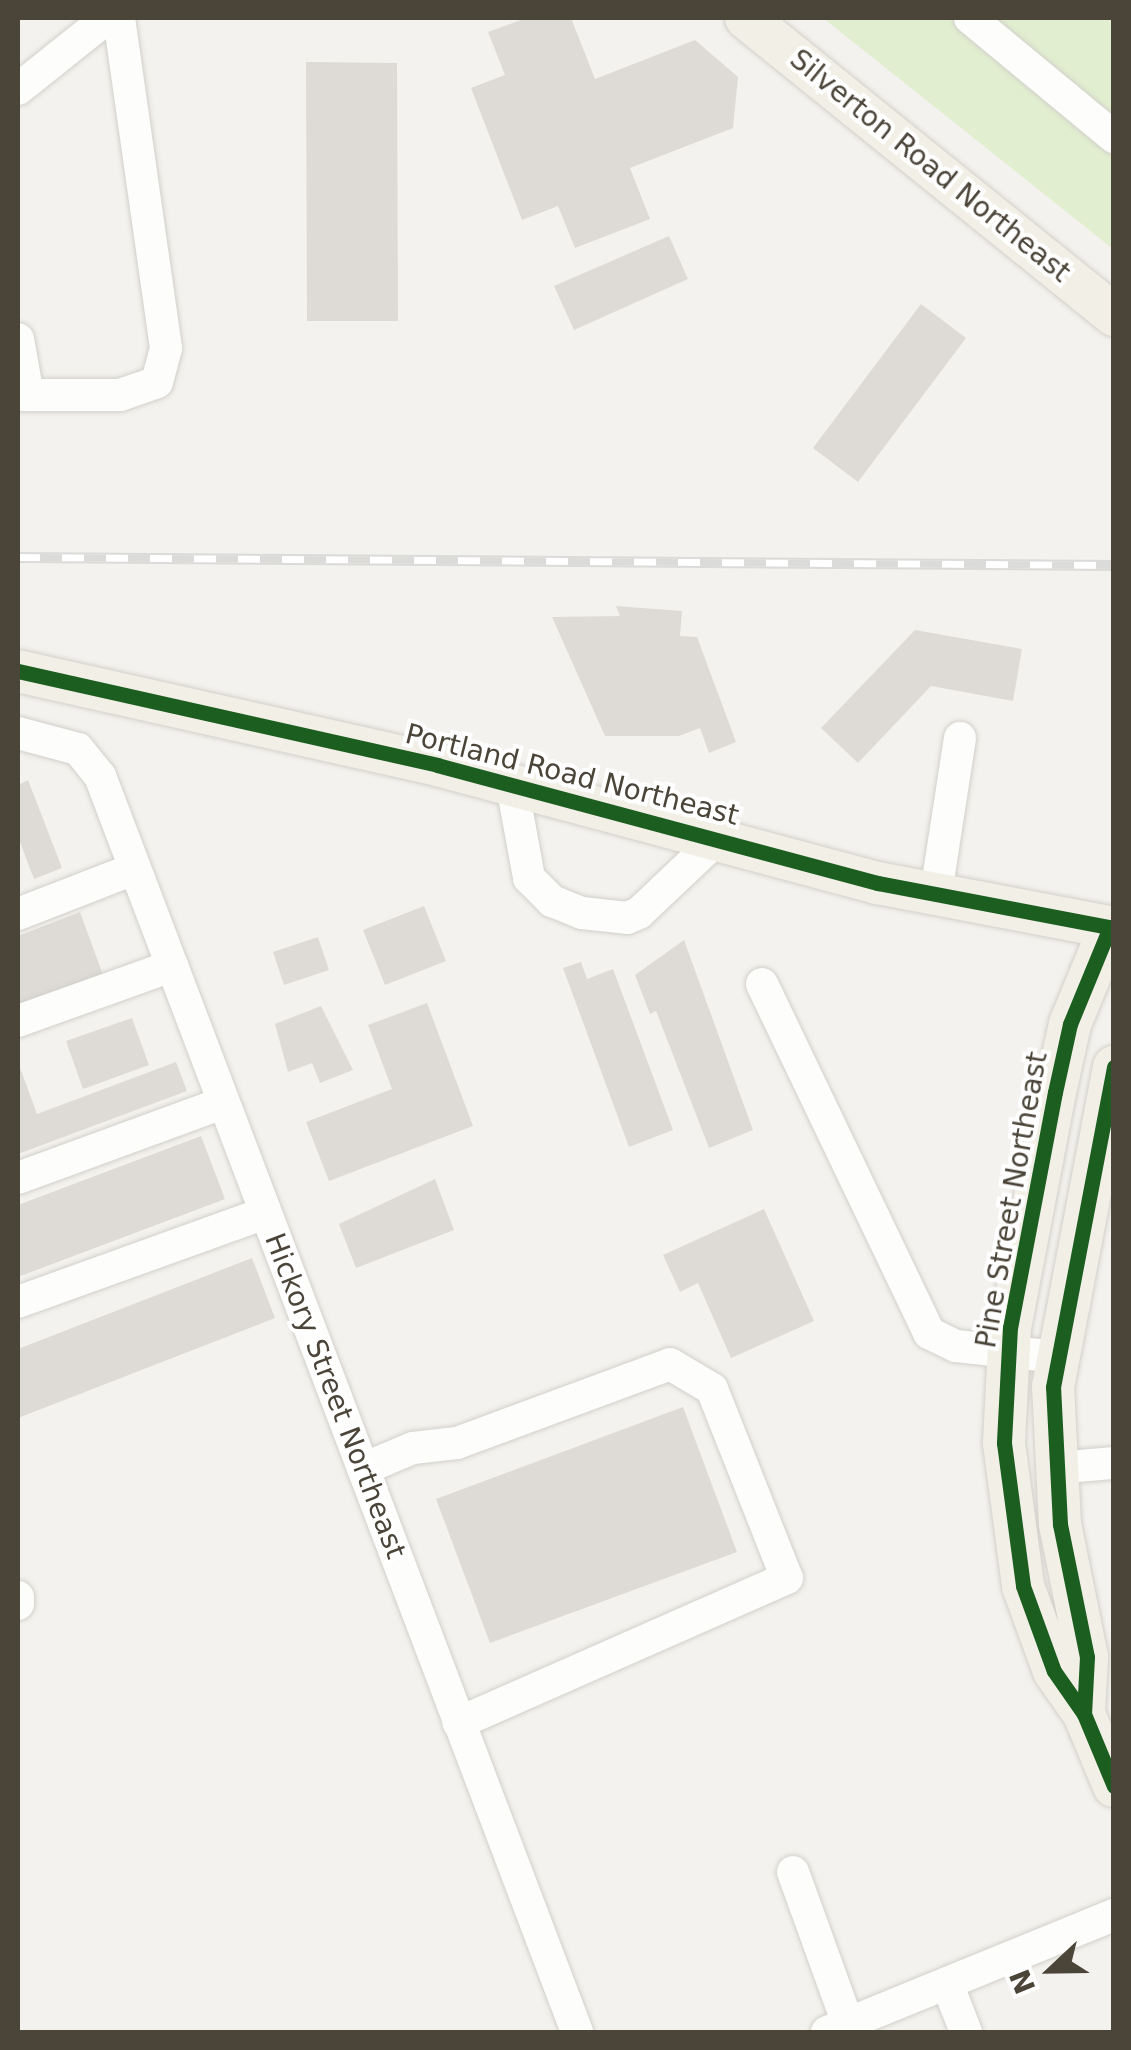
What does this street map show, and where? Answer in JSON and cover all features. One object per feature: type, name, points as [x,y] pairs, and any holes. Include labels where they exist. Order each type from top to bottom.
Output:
[{"type":"main road","name":"Silverton Road Northeast","points":[[746,18],[1114,315]]},
{"type":"main road","name":"Portland Road Northeast","points":[[18,671],[512,785],[936,894],[1113,934]]},
{"type":"main road","name":"Pine Street Northeast","points":[[1113,934],[1070,1024],[1008,1353],[1004,1443],[1014,1545],[1054,1671],[1084,1714],[1114,1786]]},
{"type":"main road","name":"Pine Street Northeast","points":[[1084,1714],[1087,1657],[1054,1468],[1058,1357],[1114,1067]]},
{"type":"street","points":[[18,89],[107,18]]},
{"type":"street","points":[[18,338],[23,395],[120,395],[157,382],[166,348],[119,18]]},
{"type":"street","points":[[970,18],[1114,136]]},
{"type":"street","name":"Hickory Street Northeast","points":[[18,734],[63,743],[90,760],[578,2032]]},
{"type":"street","points":[[936,894],[960,738]]},
{"type":"street","points":[[512,785],[529,878],[540,894],[582,913],[627,918],[639,912],[719,837]]},
{"type":"street","points":[[19,909],[134,869]]},
{"type":"street","points":[[18,1022],[172,966]]},
{"type":"street","points":[[762,984],[929,1333],[956,1346],[1058,1357]]},
{"type":"street","points":[[18,1178],[223,1103]]},
{"type":"street","points":[[18,1302],[265,1213]]},
{"type":"street","points":[[363,1469],[413,1448],[457,1443],[670,1364],[712,1389],[787,1578],[459,1723]]},
{"type":"street","points":[[1054,1468],[1114,1463]]},
{"type":"street","points":[[18,1596],[18,1604]]},
{"type":"street","points":[[793,1872],[838,2028],[1114,1915]]},
{"type":"street","points":[[947,1984],[966,2032]]},
{"type":"green space","points":[[823,18],[1113,18],[1113,249]]},
{"type":"building","points":[[526,18],[571,18],[595,79],[695,40],[738,77],[733,128],[630,168],[650,219],[575,248],[558,206],[522,220],[471,88],[505,75],[488,32]]},
{"type":"building","points":[[306,62],[397,63],[398,321],[307,321]]},
{"type":"building","points":[[669,236],[688,279],[574,330],[554,286]]},
{"type":"building","points":[[921,304],[966,338],[858,482],[813,448]]},
{"type":"building","points":[[616,606],[682,611],[680,636],[697,637],[736,742],[709,753],[700,728],[679,736],[605,736],[552,617],[620,616]]},
{"type":"building","points":[[915,630],[1022,649],[1013,701],[931,686],[858,763],[821,728]]},
{"type":"building","points":[[28,780],[62,868],[34,879],[18,837],[18,785]]},
{"type":"building","points":[[424,906],[446,961],[385,985],[363,930]]},
{"type":"building","points":[[80,912],[103,975],[18,1008],[18,936]]},
{"type":"building","points":[[318,937],[329,970],[284,985],[273,952]]},
{"type":"building","points":[[684,940],[753,1130],[709,1148],[656,1011],[650,1014],[635,975]]},
{"type":"building","points":[[581,962],[587,979],[613,969],[673,1130],[629,1147],[563,968]]},
{"type":"building","points":[[427,1003],[473,1126],[329,1181],[306,1122],[392,1089],[368,1025]]},
{"type":"building","points":[[321,1006],[353,1070],[320,1083],[312,1063],[288,1072],[275,1024]]},
{"type":"building","points":[[132,1018],[149,1065],[83,1089],[66,1041]]},
{"type":"building","points":[[18,1062],[37,1114],[176,1062],[187,1091],[18,1154]]},
{"type":"building","points":[[201,1136],[225,1199],[18,1277],[18,1205]]},
{"type":"building","points":[[435,1179],[454,1230],[356,1268],[339,1224]]},
{"type":"building","points":[[764,1209],[814,1321],[731,1358],[698,1283],[680,1292],[663,1255]]},
{"type":"building","points":[[252,1258],[275,1318],[18,1418],[18,1349]]},
{"type":"building","points":[[683,1407],[737,1552],[490,1643],[436,1499]]},
{"type":"railway","points":[[18,557],[1114,565]]},
{"type":"cycle path","points":[[18,671],[437,765],[878,883],[1114,928]]},
{"type":"cycle path","points":[[1110,927],[1070,1024],[1055,1092],[1010,1327],[1004,1443],[1023,1586],[1054,1671],[1084,1714],[1114,1786]]},
{"type":"cycle path","points":[[1084,1714],[1087,1657],[1060,1524],[1053,1387],[1114,1067]]}]
